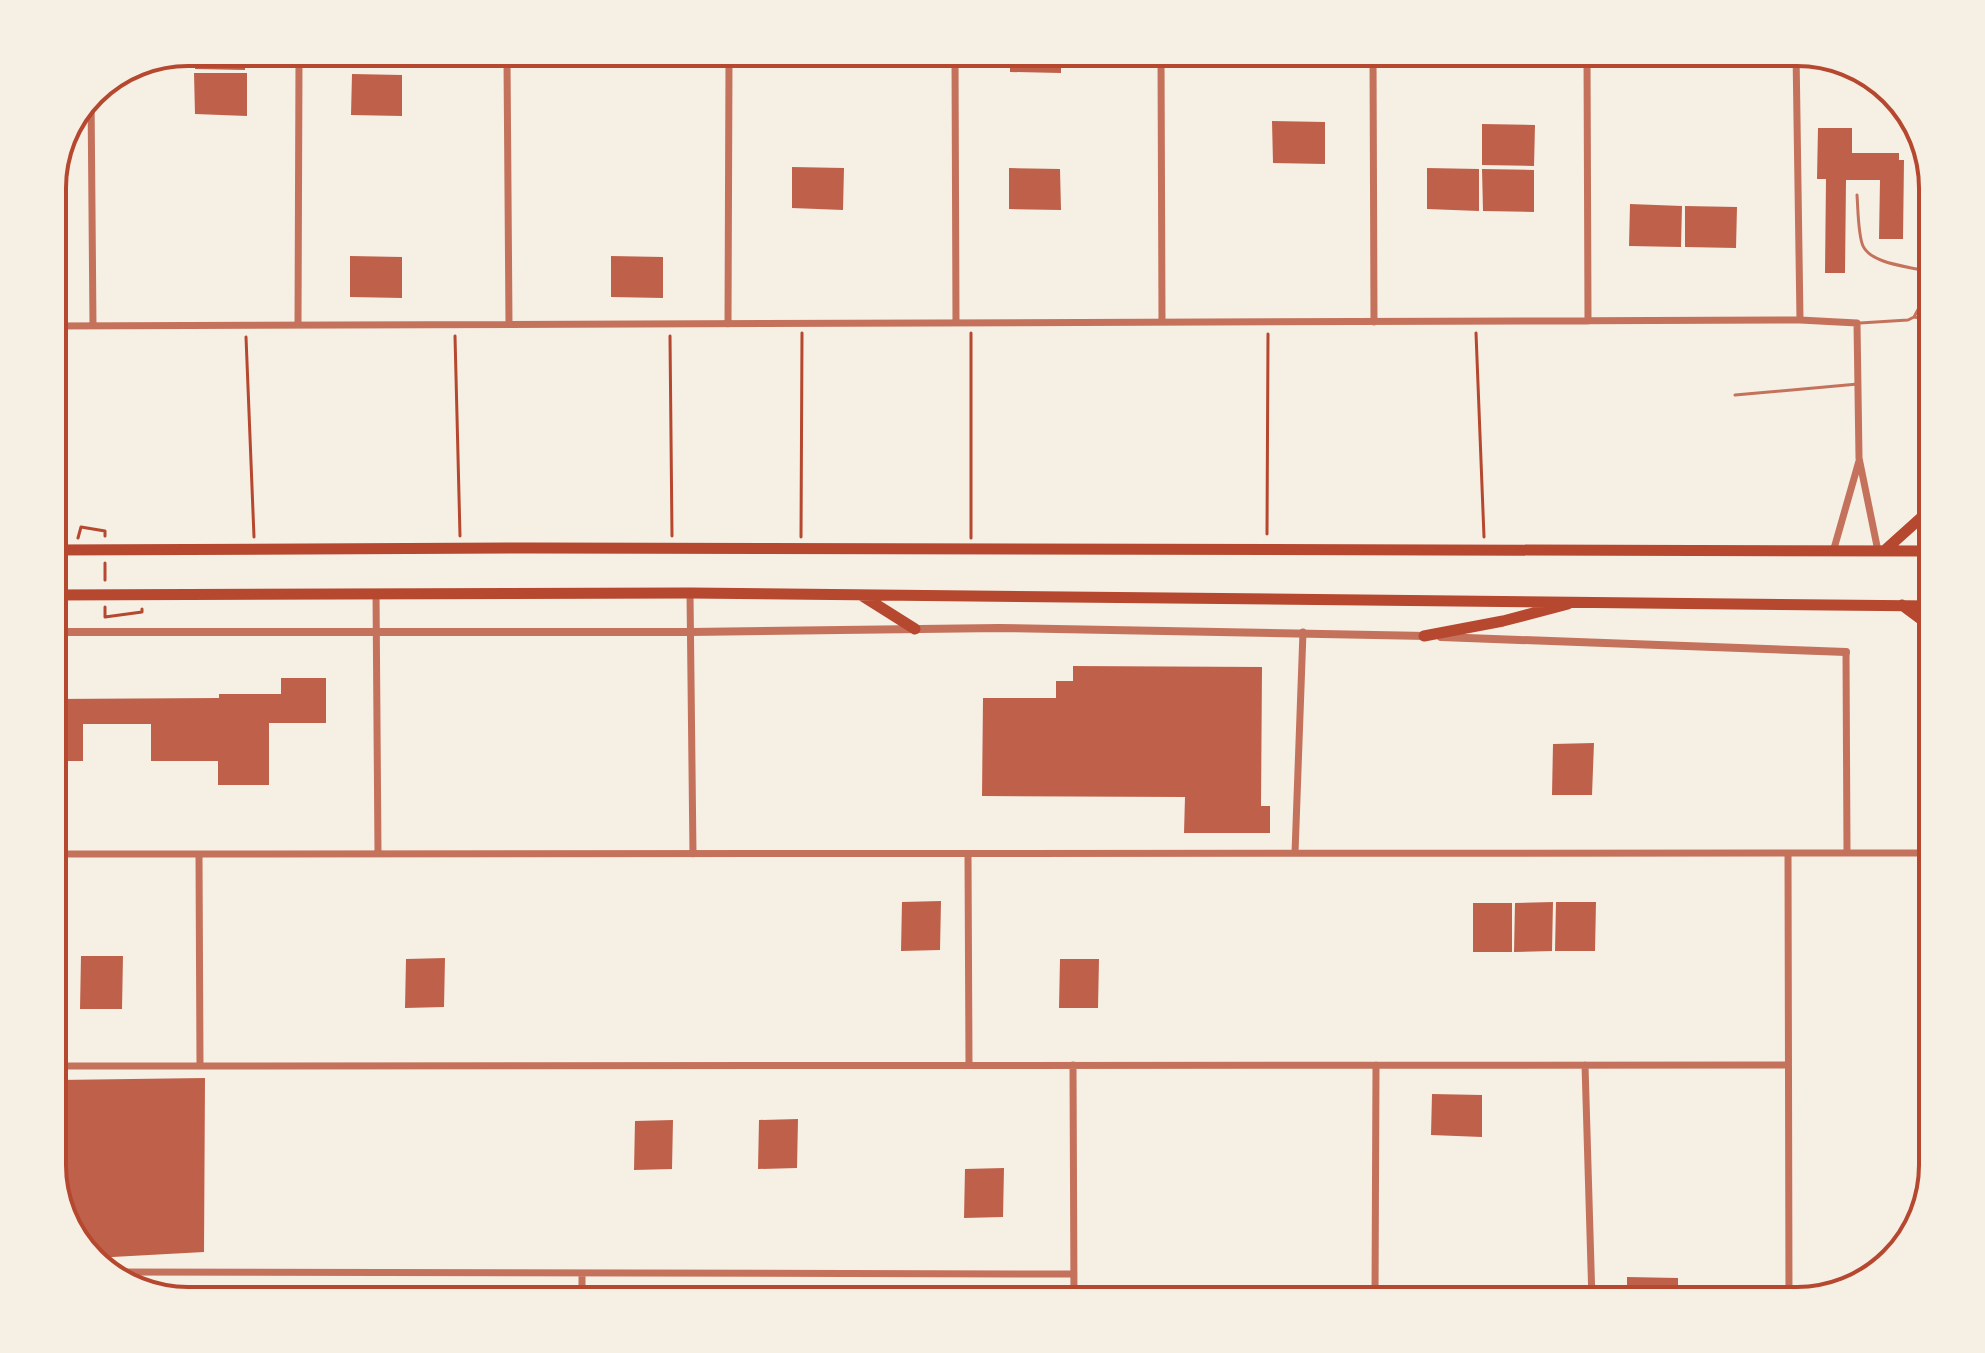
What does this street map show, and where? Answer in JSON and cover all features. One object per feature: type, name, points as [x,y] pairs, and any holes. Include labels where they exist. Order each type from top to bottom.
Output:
[{"type":"main road","points":[[1881,551],[1919,519]]},
{"type":"main road","points":[[66,550],[1919,551]]},
{"type":"main road","points":[[66,595],[690,593],[1919,605]]},
{"type":"main road","points":[[861,595],[915,629]]},
{"type":"main road","points":[[1424,636],[1503,621],[1581,601]]},
{"type":"main road","points":[[1901,604],[1919,618]]},
{"type":"street","points":[[298,325],[299,66]]},
{"type":"street","points":[[507,66],[509,324]]},
{"type":"street","points":[[728,324],[729,66]]},
{"type":"street","points":[[955,66],[956,323]]},
{"type":"street","points":[[1161,66],[1162,322]]},
{"type":"street","points":[[1373,66],[1374,322]]},
{"type":"street","points":[[1587,66],[1588,321]]},
{"type":"street","points":[[1796,66],[1800,320]]},
{"type":"street","points":[[91,115],[93,326]]},
{"type":"street","points":[[66,326],[1800,320],[1857,323],[1859,458],[1881,551]]},
{"type":"street","points":[[1833,552],[1859,458]]},
{"type":"street","points":[[376,593],[378,854]]},
{"type":"street","points":[[690,593],[693,854]]},
{"type":"street","points":[[66,632],[915,629],[1303,632],[1846,652],[1847,853]]},
{"type":"street","points":[[1295,853],[1303,632]]},
{"type":"street","points":[[1788,853],[1789,1287]]},
{"type":"street","points":[[66,854],[1919,853]]},
{"type":"street","points":[[199,854],[200,1066]]},
{"type":"street","points":[[968,854],[969,1065]]},
{"type":"street","points":[[1073,1065],[1074,1287]]},
{"type":"street","points":[[1375,1287],[1376,1065]]},
{"type":"street","points":[[1585,1065],[1592,1287]]},
{"type":"street","points":[[66,1066],[1788,1065]]},
{"type":"street","points":[[131,1272],[1074,1274]]},
{"type":"street","points":[[582,1273],[582,1287]]},
{"type":"lane","points":[[1857,195],[1863,246],[1871,255],[1919,269]]},
{"type":"lane","points":[[1914,317],[1919,308]]},
{"type":"lane","points":[[1857,323],[1901,322],[1919,318]]},
{"type":"lane","points":[[1735,395],[1858,384]]},
{"type":"path","points":[[1476,321],[1485,551]]},
{"type":"path","points":[[1267,550],[1268,322]]},
{"type":"path","points":[[801,549],[802,323]]},
{"type":"path","points":[[971,323],[971,549]]},
{"type":"path","points":[[454,324],[460,548]]},
{"type":"path","points":[[670,324],[672,548]]},
{"type":"path","points":[[246,325],[255,549]]},
{"type":"path","points":[[81,527],[105,531],[105,545]]},
{"type":"path","points":[[105,560],[105,588]]},
{"type":"path","points":[[105,603],[105,617],[142,612]]},
{"type":"building","points":[[195,66],[245,66],[245,70],[195,69]]},
{"type":"building","points":[[1010,66],[1061,66],[1061,73],[1010,72]]},
{"type":"building","points":[[194,73],[247,73],[247,116],[195,114]]},
{"type":"building","points":[[352,74],[402,75],[402,116],[351,115]]},
{"type":"building","points":[[1272,121],[1325,122],[1325,164],[1273,163]]},
{"type":"building","points":[[1482,124],[1535,125],[1534,166],[1482,165]]},
{"type":"building","points":[[1818,128],[1852,128],[1852,153],[1899,153],[1899,160],[1904,160],[1903,239],[1879,239],[1880,180],[1846,180],[1845,273],[1825,273],[1826,179],[1817,179]]},
{"type":"building","points":[[792,167],[844,168],[843,210],[792,208]]},
{"type":"building","points":[[1009,168],[1060,169],[1061,210],[1009,209]]},
{"type":"building","points":[[1427,168],[1479,169],[1479,211],[1427,209]]},
{"type":"building","points":[[1482,169],[1534,170],[1534,212],[1483,211]]},
{"type":"building","points":[[1630,204],[1682,206],[1681,247],[1629,246]]},
{"type":"building","points":[[1685,206],[1737,207],[1736,248],[1685,247]]},
{"type":"building","points":[[350,256],[402,257],[402,298],[350,297]]},
{"type":"building","points":[[611,256],[663,257],[663,298],[611,297]]},
{"type":"building","points":[[1073,666],[1262,667],[1261,806],[1270,806],[1270,833],[1184,833],[1185,797],[982,796],[983,698],[1056,698],[1056,681],[1073,681]]},
{"type":"building","points":[[281,678],[326,678],[326,723],[269,723],[269,785],[218,785],[218,761],[151,761],[151,724],[83,724],[83,761],[66,761],[66,699],[219,698],[219,694],[281,694]]},
{"type":"building","points":[[1594,743],[1592,795],[1552,795],[1553,744]]},
{"type":"building","points":[[941,901],[940,950],[901,951],[902,902]]},
{"type":"building","points":[[1553,902],[1552,951],[1514,952],[1515,903]]},
{"type":"building","points":[[1556,902],[1596,902],[1595,951],[1555,951]]},
{"type":"building","points":[[1473,903],[1512,903],[1512,952],[1473,952]]},
{"type":"building","points":[[81,956],[123,956],[122,1009],[80,1009]]},
{"type":"building","points":[[445,958],[444,1007],[405,1008],[406,959]]},
{"type":"building","points":[[1060,959],[1099,959],[1098,1008],[1059,1008]]},
{"type":"building","points":[[205,1078],[204,1252],[109,1257],[91,1239],[82,1226],[68,1189],[66,1080]]},
{"type":"building","points":[[1432,1094],[1482,1095],[1482,1137],[1431,1135]]},
{"type":"building","points":[[798,1119],[797,1168],[758,1169],[759,1120]]},
{"type":"building","points":[[673,1120],[672,1169],[634,1170],[635,1121]]},
{"type":"building","points":[[1004,1168],[1003,1217],[964,1218],[965,1169]]},
{"type":"building","points":[[1627,1277],[1678,1278],[1678,1287],[1627,1287]]}]
